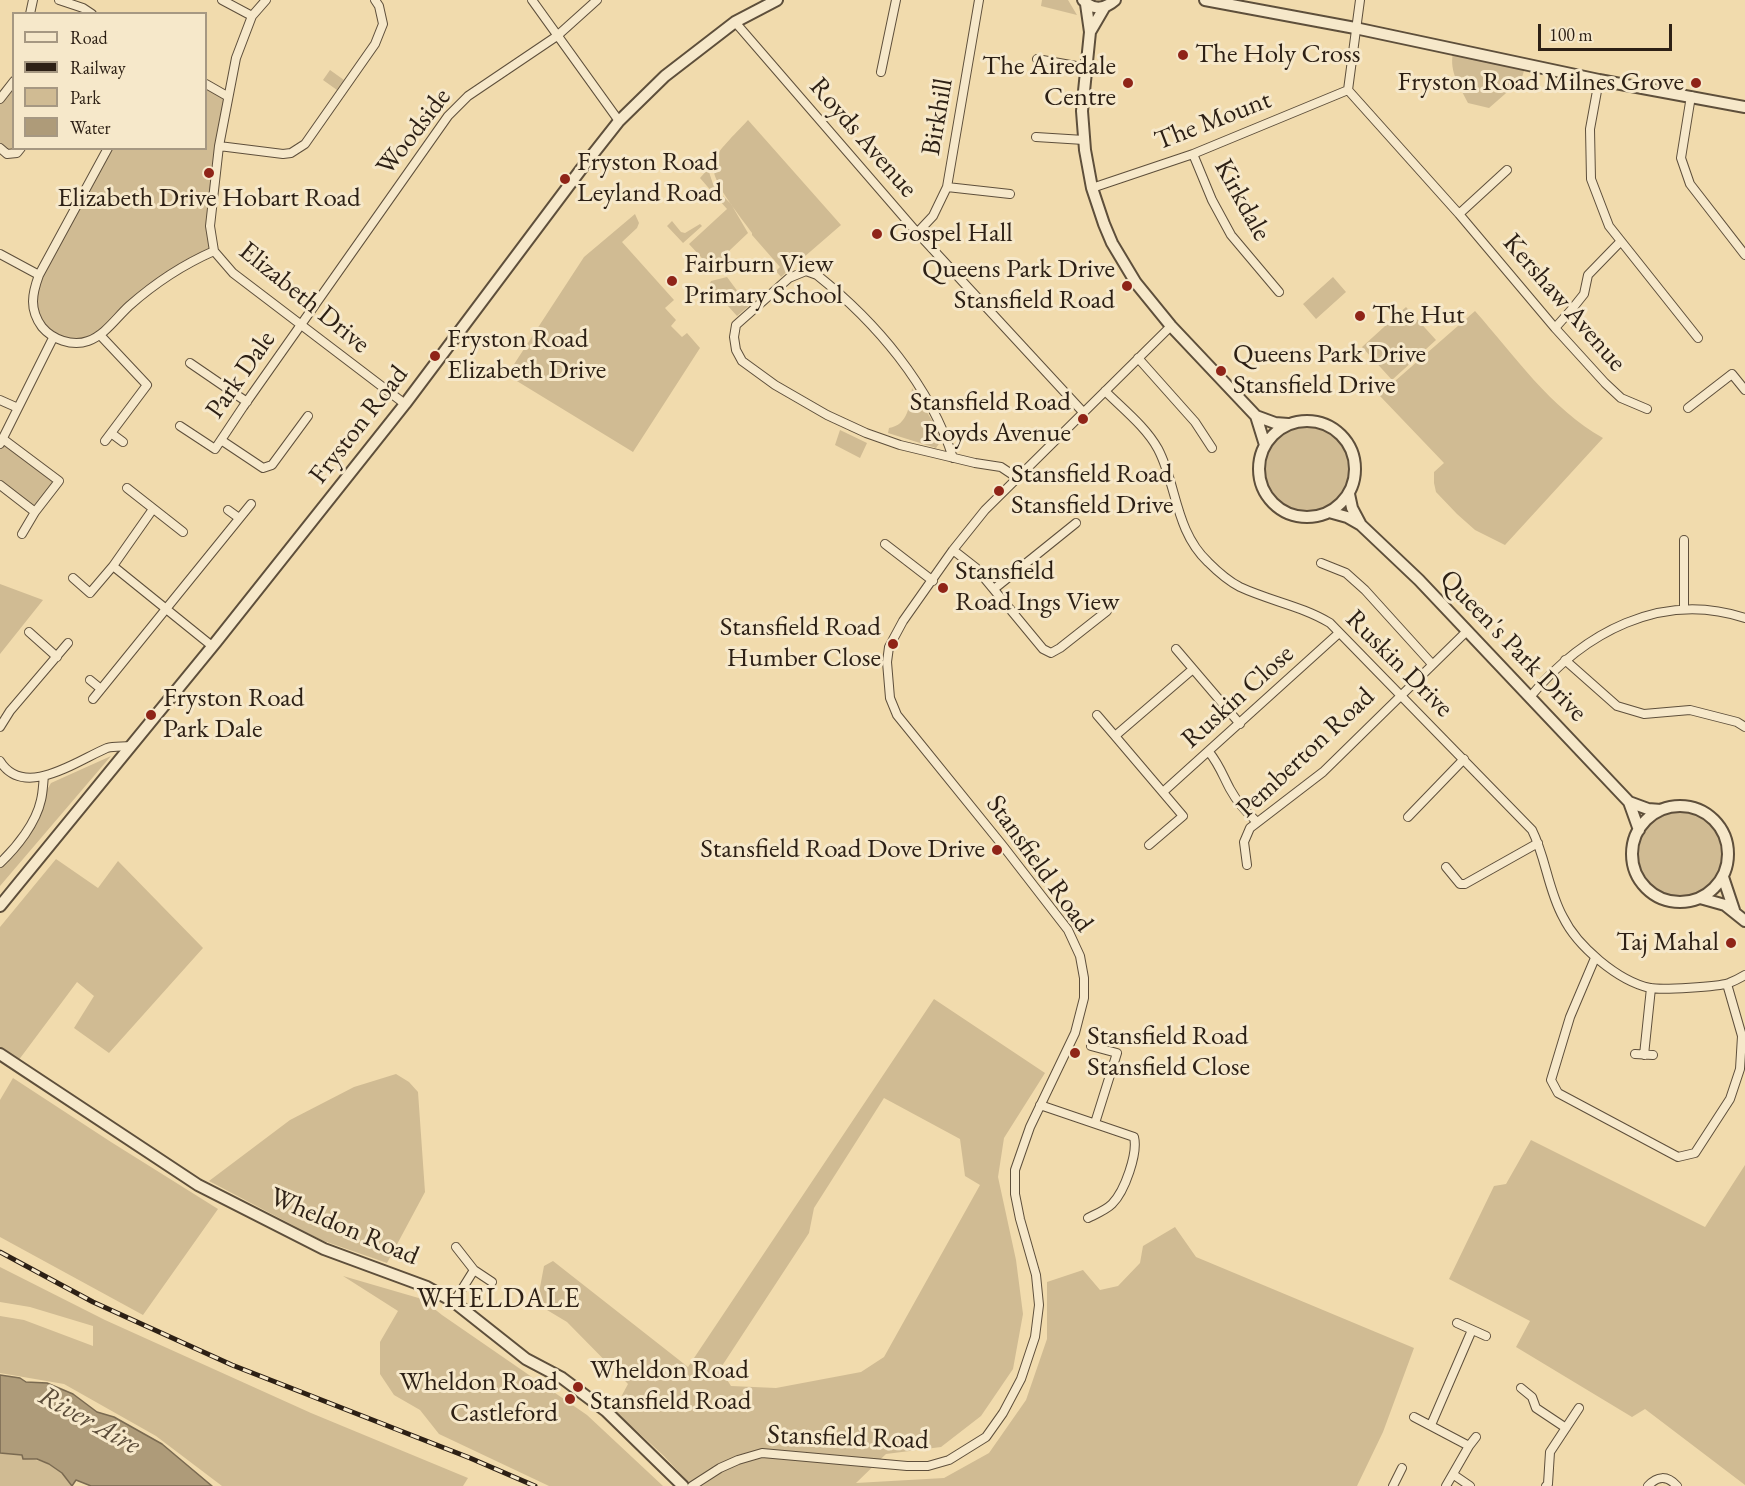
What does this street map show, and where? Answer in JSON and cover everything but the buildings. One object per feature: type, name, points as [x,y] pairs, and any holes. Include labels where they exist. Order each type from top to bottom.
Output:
[{"type":"street","points":[[59,0],[89,12]]},
{"type":"street","points":[[222,0],[252,16]]},
{"type":"street","name":"Elizabeth Drive","points":[[266,0],[252,16],[236,58],[227,96],[210,226],[214,251],[233,273],[405,404]]},
{"type":"street","points":[[219,146],[283,154],[291,153],[305,144],[375,44],[383,24],[375,0]]},
{"type":"street","points":[[532,0],[619,121]]},
{"type":"street","name":"Woodside","points":[[301,325],[448,116],[468,96],[557,36],[597,0]]},
{"type":"street","name":"Fryston Road","points":[[0,906],[405,404],[619,121],[665,76],[735,22],[777,0]]},
{"type":"street","points":[[880,72],[896,0]]},
{"type":"street","name":"Birkhill","points":[[917,233],[933,216],[947,187],[979,0]]},
{"type":"street","points":[[1084,2],[1091,7],[1104,8],[1115,0]]},
{"type":"street","points":[[1205,0],[1355,28],[1599,80],[1745,107]]},
{"type":"street","points":[[1348,90],[1360,0]]},
{"type":"street","name":"Queen's Park Drive","points":[[1084,2],[1090,32],[1082,111],[1084,140],[1092,189],[1112,243],[1136,283],[1171,326],[1256,416],[1265,444],[1260,459],[1259,474],[1269,498],[1286,512],[1296,516],[1317,516],[1329,512],[1347,517],[1361,525],[1419,580],[1629,802],[1638,830],[1633,844],[1632,860],[1642,884],[1669,901],[1679,902],[1700,898],[1725,905],[1745,921]]},
{"type":"street","name":"Queen's Park Drive","points":[[1090,32],[1104,8]]},
{"type":"street","name":"Royds Avenue","points":[[735,22],[917,233],[1083,412]]},
{"type":"street","points":[[1037,59],[1087,68]]},
{"type":"street","points":[[1599,80],[1590,129],[1591,179],[1609,226],[1698,338]]},
{"type":"street","points":[[0,99],[12,84]]},
{"type":"street","points":[[207,85],[227,96]]},
{"type":"street","name":"The Mount","points":[[1092,189],[1193,154],[1348,90]]},
{"type":"street","name":"Kershaw Avenue","points":[[1348,90],[1605,383],[1621,398],[1647,409]]},
{"type":"street","points":[[1691,96],[1681,158],[1690,184],[1742,244],[1745,255]]},
{"type":"street","points":[[1036,137],[1084,140]]},
{"type":"street","points":[[0,148],[7,154],[17,153],[19,150]]},
{"type":"street","points":[[107,150],[39,275],[32,293],[32,304],[36,316],[53,338],[69,342],[86,342],[100,335],[128,307],[161,280],[189,262],[214,251]]},
{"type":"street","name":"Kirkdale","points":[[1193,154],[1212,200],[1231,235],[1279,292]]},
{"type":"street","points":[[1459,214],[1507,170]]},
{"type":"street","points":[[947,187],[1010,194]]},
{"type":"street","points":[[1555,328],[1584,294],[1588,275],[1621,241]]},
{"type":"street","points":[[0,254],[39,275]]},
{"type":"street","points":[[953,458],[945,430],[915,377],[871,325],[817,275],[806,271],[789,278],[736,325],[734,337],[736,350],[742,361],[775,385],[827,415],[866,434],[953,458],[1001,467],[1016,477]]},
{"type":"street","name":"Park Dale","points":[[180,426],[215,449],[301,325]]},
{"type":"street","name":"Stansfield Road","points":[[692,1486],[720,1467],[762,1453],[907,1466],[928,1466],[950,1460],[986,1437],[1004,1413],[1021,1378],[1035,1337],[1040,1305],[1036,1275],[1015,1194],[1015,1170],[1040,1105],[1076,1033],[1084,998],[1084,978],[1080,956],[1068,930],[1004,846],[897,715],[890,698],[886,675],[889,646],[903,621],[953,550],[985,510],[1171,326]]},
{"type":"street","points":[[100,335],[147,385],[105,441]]},
{"type":"street","points":[[22,534],[35,512],[59,481],[2,441],[53,338]]},
{"type":"street","points":[[1138,358],[1195,422],[1212,448]]},
{"type":"street","points":[[190,363],[247,402]]},
{"type":"street","points":[[1688,408],[1732,374],[1745,390]]},
{"type":"street","name":"Ruskin Drive","points":[[1105,391],[1147,433],[1157,447],[1164,462],[1177,510],[1185,528],[1205,560],[1238,586],[1314,613],[1330,623],[1532,830],[1554,899],[1564,920],[1595,958],[1620,975],[1650,988],[1727,984],[1745,975]]},
{"type":"street","points":[[0,400],[18,408]]},
{"type":"street","points":[[222,440],[262,468],[272,465],[308,416]]},
{"type":"street","points":[[1256,416],[1275,423],[1288,424]]},
{"type":"street","points":[[1265,444],[1275,432],[1288,424],[1303,420],[1319,422],[1333,428],[1344,438],[1352,451],[1356,466],[1354,482],[1349,494],[1329,512]]},
{"type":"street","points":[[111,433],[123,442]]},
{"type":"street","points":[[0,485],[35,512]]},
{"type":"street","points":[[127,488],[183,532]]},
{"type":"street","name":"Queen's Park Drive","points":[[1349,494],[1361,525]]},
{"type":"street","points":[[93,699],[251,504]]},
{"type":"street","points":[[73,578],[90,593],[113,566],[153,509]]},
{"type":"street","points":[[228,510],[239,518]]},
{"type":"street","points":[[994,589],[1076,523]]},
{"type":"street","points":[[1684,540],[1684,608]]},
{"type":"street","points":[[885,544],[933,580]]},
{"type":"street","points":[[953,550],[976,568],[1043,649],[1051,653],[1107,611]]},
{"type":"street","points":[[1321,563],[1346,573],[1365,590],[1432,664]]},
{"type":"street","points":[[113,566],[212,646]]},
{"type":"street","points":[[1530,697],[1549,674],[1588,642],[1633,618],[1684,608],[1733,614],[1745,618]]},
{"type":"street","name":"Pemberton Road","points":[[1247,865],[1244,842],[1250,828],[1323,772],[1467,631]]},
{"type":"street","points":[[29,632],[57,657]]},
{"type":"street","name":"Ruskin Close","points":[[1163,792],[1340,633]]},
{"type":"street","points":[[0,727],[10,711],[68,643]]},
{"type":"street","points":[[1176,649],[1240,724]]},
{"type":"street","points":[[1565,660],[1617,706],[1644,714],[1690,710],[1737,722],[1745,727]]},
{"type":"street","points":[[1115,736],[1193,669]]},
{"type":"street","points":[[90,680],[101,689]]},
{"type":"street","points":[[1097,715],[1183,816],[1149,845]]},
{"type":"street","points":[[0,763],[19,776],[26,778],[44,776],[110,747],[131,746]]},
{"type":"street","points":[[1209,752],[1218,763],[1230,789],[1243,809],[1257,822]]},
{"type":"street","points":[[1408,817],[1464,759]]},
{"type":"street","points":[[0,863],[9,855],[32,822],[41,801],[44,776]]},
{"type":"street","name":"Queen's Park Drive","points":[[1629,802],[1648,809],[1692,807],[1706,813],[1718,823],[1729,852],[1723,877],[1734,910]]},
{"type":"street","points":[[1638,830],[1648,818],[1661,810]]},
{"type":"street","points":[[1446,867],[1460,884],[1465,884],[1538,843]]},
{"type":"street","points":[[1700,898],[1709,893],[1723,877]]},
{"type":"street","points":[[1595,958],[1570,1017],[1551,1080],[1558,1093],[1678,1157],[1695,1153],[1730,1099],[1740,1069],[1743,1052],[1742,1036],[1727,984]]},
{"type":"street","points":[[1644,1055],[1650,988]]},
{"type":"street","points":[[1090,1046],[1117,1053],[1095,1123]]},
{"type":"street","name":"Wheldon Road","points":[[0,1054],[198,1185],[324,1249],[427,1287],[453,1302],[526,1359],[562,1378],[606,1411],[683,1486]]},
{"type":"street","points":[[1635,1054],[1653,1055]]},
{"type":"street","points":[[1040,1105],[1134,1137],[1136,1145],[1126,1179],[1115,1201],[1107,1209],[1088,1218]]},
{"type":"street","points":[[456,1248],[474,1270],[492,1282]]},
{"type":"street","points":[[453,1302],[474,1270]]},
{"type":"street","points":[[1456,1323],[1486,1336]]},
{"type":"street","points":[[1431,1425],[1472,1330]]},
{"type":"street","points":[[1521,1388],[1532,1397],[1536,1408],[1566,1428]]},
{"type":"street","points":[[1546,1486],[1550,1452],[1579,1408]]},
{"type":"street","points":[[1414,1417],[1469,1446]]},
{"type":"street","points":[[1446,1486],[1476,1437]]},
{"type":"street","points":[[1393,1486],[1402,1468]]},
{"type":"street","points":[[1454,1475],[1470,1486]]},
{"type":"street","points":[[1648,1486],[1660,1478],[1667,1478],[1677,1486]]},
{"type":"green space","points":[[1042,0],[1068,0],[1077,15],[1041,6]]},
{"type":"green space","points":[[1453,53],[1525,68],[1521,80],[1489,108],[1468,103],[1454,73]]},
{"type":"green space","points":[[330,70],[344,80],[337,90],[323,80]]},
{"type":"green space","points":[[12,82],[12,150],[20,150],[17,153],[0,148],[0,99]]},
{"type":"green space","points":[[207,85],[227,96],[210,226],[214,251],[161,280],[100,335],[69,342],[43,327],[32,293],[107,150],[207,150]]},
{"type":"green space","points":[[748,120],[841,225],[781,277],[776,271],[780,267],[752,235],[726,197],[713,167],[714,160],[720,151]]},
{"type":"green space","points":[[708,169],[714,187],[731,204],[748,233],[711,268],[689,244],[727,209],[700,178]]},
{"type":"green space","points":[[635,214],[639,223],[637,228],[622,242],[674,300],[665,308],[676,320],[671,326],[682,337],[687,333],[700,348],[633,452],[507,375],[584,257]]},
{"type":"green space","points":[[672,221],[681,232],[685,233],[700,224],[702,226],[683,243],[667,226]]},
{"type":"green space","points":[[727,277],[747,304],[751,304],[737,316],[709,285],[711,281]]},
{"type":"green space","points":[[1333,277],[1346,292],[1316,319],[1303,304]]},
{"type":"green space","points":[[1406,307],[1436,340],[1392,380],[1362,347]]},
{"type":"green space","points":[[1475,311],[1550,397],[1584,426],[1603,438],[1505,545],[1475,530],[1436,492],[1434,472],[1444,463],[1379,395]]},
{"type":"green space","points":[[912,388],[941,435],[941,441],[936,448],[888,433],[889,428],[904,419],[909,407]]},
{"type":"green space","points":[[1307,425],[1324,429],[1338,438],[1347,452],[1351,469],[1347,486],[1338,500],[1324,509],[1307,513],[1290,509],[1276,500],[1267,486],[1263,469],[1267,452],[1276,438],[1290,429]]},
{"type":"green space","points":[[840,430],[867,443],[860,458],[835,445]]},
{"type":"green space","points":[[3,439],[59,481],[35,512],[0,485],[0,444]]},
{"type":"green space","points":[[0,584],[43,600],[0,654]]},
{"type":"green space","points":[[111,756],[0,886],[0,863],[9,855],[51,783]]},
{"type":"green space","points":[[1680,810],[1697,814],[1711,823],[1720,837],[1724,854],[1720,871],[1711,885],[1697,894],[1680,898],[1663,894],[1649,885],[1640,871],[1636,854],[1640,837],[1649,823],[1663,814]]},
{"type":"green space","points":[[56,859],[98,888],[118,861],[203,948],[109,1053],[74,1028],[94,996],[77,982],[18,1061],[0,1047],[0,927]]},
{"type":"green space","points":[[934,999],[1045,1073],[1004,1138],[998,1177],[1016,1260],[1023,1314],[1013,1369],[981,1416],[941,1447],[886,1454],[856,1483],[944,1478],[989,1453],[1026,1400],[1047,1339],[1047,1282],[1083,1270],[1100,1290],[1118,1286],[1140,1263],[1143,1246],[1175,1227],[1196,1257],[1414,1348],[1383,1432],[1357,1486],[692,1486],[664,1456],[614,1410],[628,1384],[567,1322],[542,1307],[538,1298],[544,1266],[553,1261],[688,1367]],"holes":[[[884,1098],[960,1139],[965,1176],[980,1185],[884,1357],[861,1372],[776,1388],[731,1386],[720,1369],[809,1233],[814,1208]]]},
{"type":"green space","points":[[396,1074],[409,1082],[418,1092],[425,1192],[387,1263],[321,1240],[209,1181],[290,1120],[354,1087]]},
{"type":"green space","points":[[13,1078],[218,1209],[143,1315],[0,1237],[0,1100]]},
{"type":"green space","points":[[1531,1140],[1705,1227],[1745,1165],[1745,1485],[1645,1409],[1632,1417],[1516,1347],[1530,1321],[1449,1279],[1494,1186],[1506,1184]]},
{"type":"green space","points":[[0,1267],[105,1320],[311,1413],[468,1478],[463,1486],[222,1486],[156,1436],[64,1384],[0,1373],[0,1316],[24,1320],[93,1346],[93,1326],[30,1307],[0,1302]]},
{"type":"green space","points":[[343,1276],[422,1299],[587,1415],[663,1486],[549,1486],[439,1434],[420,1410],[394,1395],[380,1374],[380,1342],[398,1311]]},
{"type":"green space","points":[[0,1453],[23,1455],[23,1459],[49,1464],[59,1470],[72,1486],[0,1486]]},
{"type":"water","name":"River Aire","points":[[0,1375],[20,1378],[26,1382],[47,1383],[73,1394],[97,1412],[114,1417],[162,1444],[212,1486],[91,1486],[76,1480],[72,1486],[62,1473],[49,1464],[37,1459],[23,1459],[22,1455],[0,1453]]},
{"type":"railway","points":[[0,1252],[93,1302],[232,1365],[470,1458],[535,1486]]},
{"type":"place","name":"The Holy Cross","points":[[1183,55]]},
{"type":"place","name":"The Airedale Centre","points":[[1128,83]]},
{"type":"place","name":"Fryston Road Milnes Grove","points":[[1696,83]]},
{"type":"place","name":"Elizabeth Drive Hobart Road","points":[[209,173]]},
{"type":"place","name":"Fryston Road Leyland Road","points":[[565,179]]},
{"type":"place","name":"Gospel Hall","points":[[877,234]]},
{"type":"place","name":"Fairburn View Primary School","points":[[672,281]]},
{"type":"place","name":"Queens Park Drive Stansfield Road","points":[[1127,286]]},
{"type":"place","name":"The Hut","points":[[1360,316]]},
{"type":"place","name":"Fryston Road Elizabeth Drive","points":[[435,356]]},
{"type":"place","name":"Queens Park Drive Stansfield Drive","points":[[1221,371]]},
{"type":"place","name":"Stansfield Road Royds Avenue","points":[[1083,419]]},
{"type":"place","name":"Stansfield Road Stansfield Drive","points":[[999,491]]},
{"type":"place","name":"Stansfield Road Ings View","points":[[943,588]]},
{"type":"place","name":"Stansfield Road Humber Close","points":[[893,644]]},
{"type":"place","name":"Fryston Road Park Dale","points":[[151,715]]},
{"type":"place","name":"Stansfield Road Dove Drive","points":[[997,850]]},
{"type":"place","name":"Taj Mahal","points":[[1731,943]]},
{"type":"place","name":"Stansfield Road Stansfield Close","points":[[1075,1053]]},
{"type":"place","name":"Wheldon Road Stansfield Road","points":[[578,1387]]},
{"type":"place","name":"Wheldon Road Castleford","points":[[570,1399]]},
{"type":"district","name":"WHELDALE","points":[[499,1299]]}]
